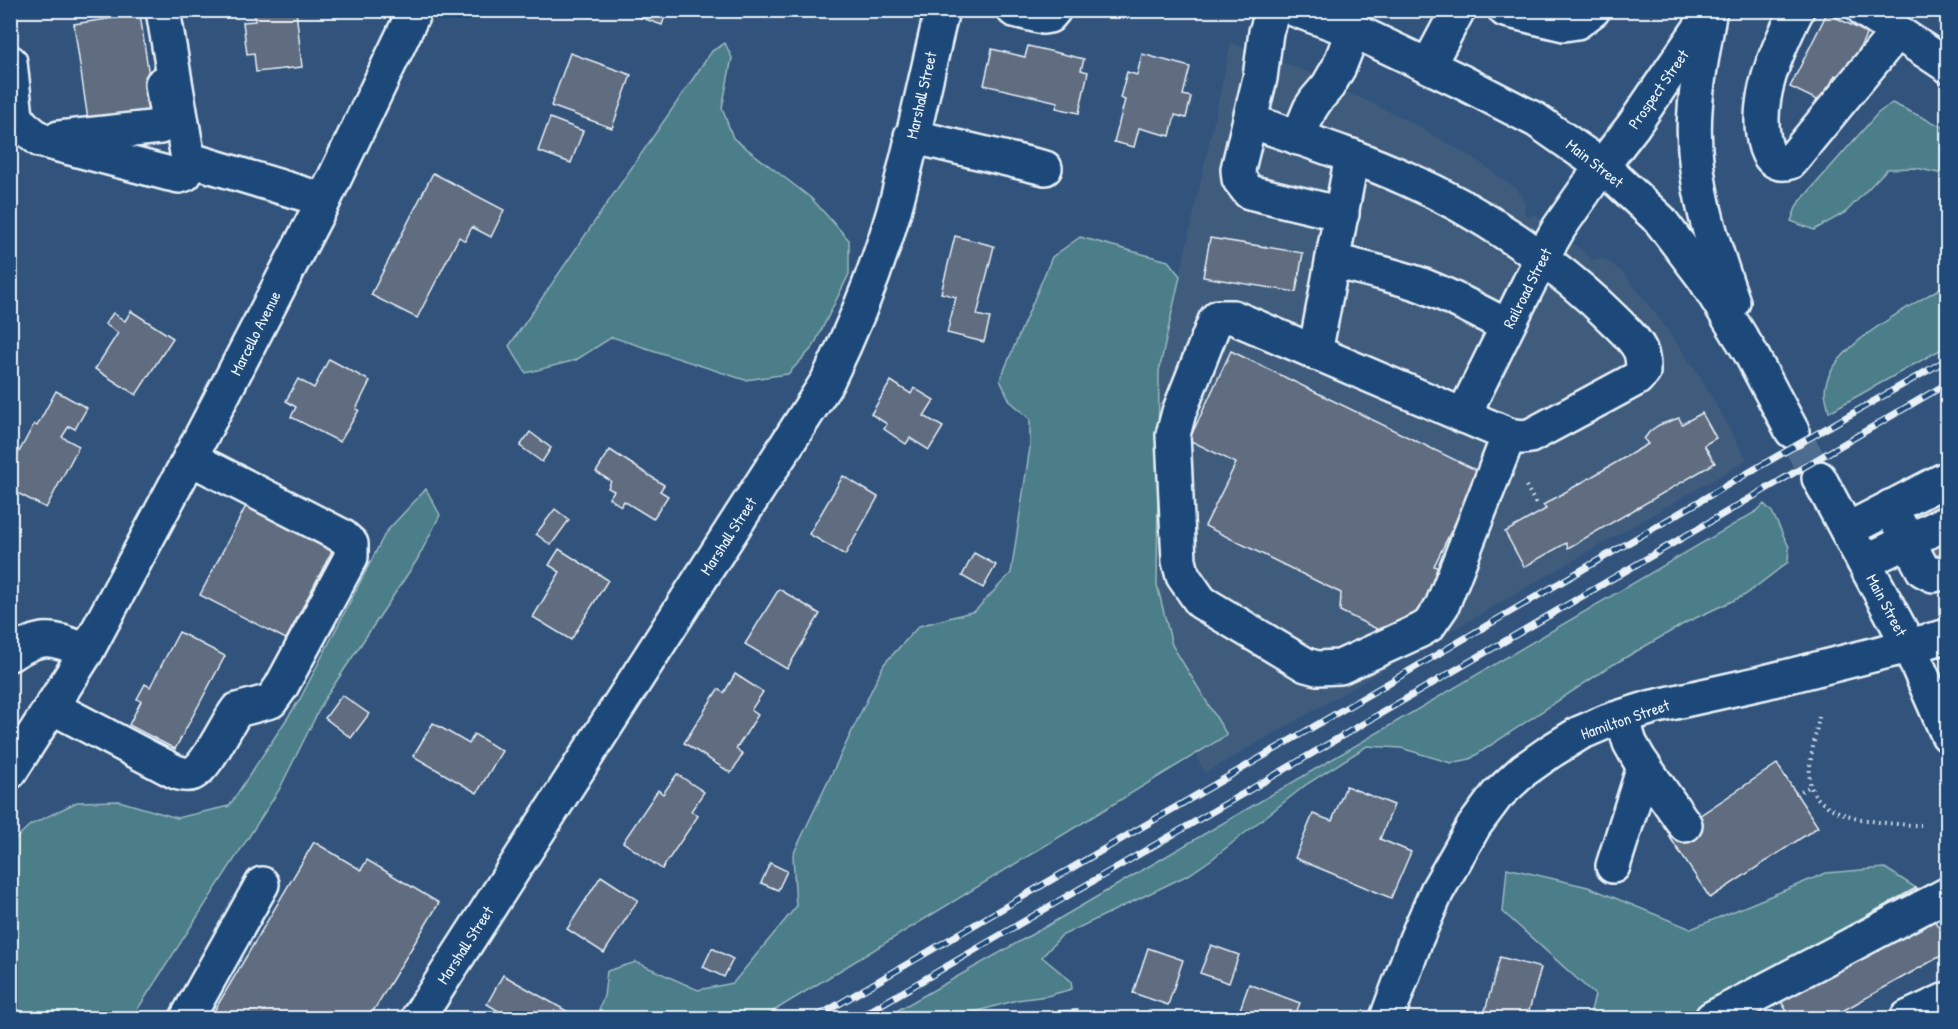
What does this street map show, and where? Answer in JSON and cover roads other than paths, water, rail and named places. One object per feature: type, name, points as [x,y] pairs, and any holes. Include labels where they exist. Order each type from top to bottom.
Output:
[{"type":"main road","points":[[40,140],[160,127],[164,123],[167,116],[151,10]]},
{"type":"main road","points":[[10,62],[16,116],[22,125],[40,140],[179,176],[185,174],[188,170],[188,159],[163,10]]},
{"type":"main road","name":"Marcello Avenue","points":[[10,772],[87,651],[190,458],[324,200],[415,10]]},
{"type":"main road","name":"Marshall Street","points":[[418,1018],[827,382],[849,337],[893,212],[942,10]]},
{"type":"main road","points":[[1014,10],[1043,17],[1049,16],[1054,10]]},
{"type":"main road","points":[[1273,10],[1266,32],[1260,78],[1238,169],[1239,180],[1249,192],[1342,214]]},
{"type":"main road","points":[[1428,66],[1458,10]]},
{"type":"main road","points":[[1505,10],[1564,24],[1578,22],[1593,10]]},
{"type":"main road","points":[[1797,10],[1776,57],[1767,87],[1762,116],[1762,137],[1768,155],[1775,162],[1784,164],[1790,162],[1897,32]]},
{"type":"main road","points":[[1864,10],[1947,66]]},
{"type":"main road","name":"Main Street","points":[[1304,12],[1353,31],[1536,120],[1602,166],[1660,220],[1704,278],[1750,352],[1792,431]]},
{"type":"main road","points":[[1711,13],[1695,111],[1699,181],[1711,234],[1750,352]]},
{"type":"main road","name":"Prospect Street","points":[[1602,166],[1633,126],[1711,13]]},
{"type":"main road","points":[[1298,138],[1316,100],[1335,75],[1353,31]]},
{"type":"main road","points":[[1250,121],[1352,156],[1408,179],[1486,221],[1587,293],[1634,340],[1643,360],[1643,372],[1636,379],[1530,436],[1521,437],[1509,435],[1463,416],[1233,317],[1218,317],[1179,411],[1173,435],[1179,561],[1183,576],[1201,602],[1306,665],[1317,668],[1340,667],[1429,625],[1442,606],[1509,435]]},
{"type":"main road","points":[[911,136],[1046,168]]},
{"type":"main road","points":[[1315,352],[1352,156]]},
{"type":"main road","points":[[188,159],[324,200]]},
{"type":"main road","name":"Railroad Street","points":[[1463,416],[1541,259],[1559,228],[1602,166]]},
{"type":"main road","points":[[1333,261],[1385,273],[1420,285],[1453,298],[1507,326]]},
{"type":"main road","points":[[52,707],[177,773],[185,774],[192,773],[202,765],[237,710],[271,701],[281,687],[351,557],[351,544],[342,536],[190,458]]},
{"type":"main road","name":"Main Street","points":[[1819,478],[1909,646],[1947,735]]},
{"type":"main road","points":[[1899,524],[1947,478]]},
{"type":"main road","points":[[1855,546],[1947,500]]},
{"type":"main road","points":[[1899,524],[1947,522]]},
{"type":"main road","points":[[1899,524],[1923,570],[1933,575],[1947,572]]},
{"type":"main road","name":"Hamilton Street","points":[[1387,1018],[1416,939],[1437,891],[1474,826],[1497,795],[1524,770],[1580,733],[1653,707],[1761,683],[1947,636]]},
{"type":"main road","points":[[10,654],[40,639],[61,641],[87,651]]},
{"type":"main road","points":[[1622,717],[1630,743],[1685,825]]},
{"type":"main road","points":[[1613,866],[1644,767]]},
{"type":"main road","points":[[187,1018],[262,884]]},
{"type":"main road","points":[[1712,1018],[1947,894]]},
{"type":"main road","points":[[1907,1018],[1947,999]]},
{"type":"tunnel","points":[[1792,431],[1819,478]]},
{"type":"railway","points":[[815,1018],[1753,470],[1948,359]]},
{"type":"railway","points":[[858,1018],[1948,383]]}]
